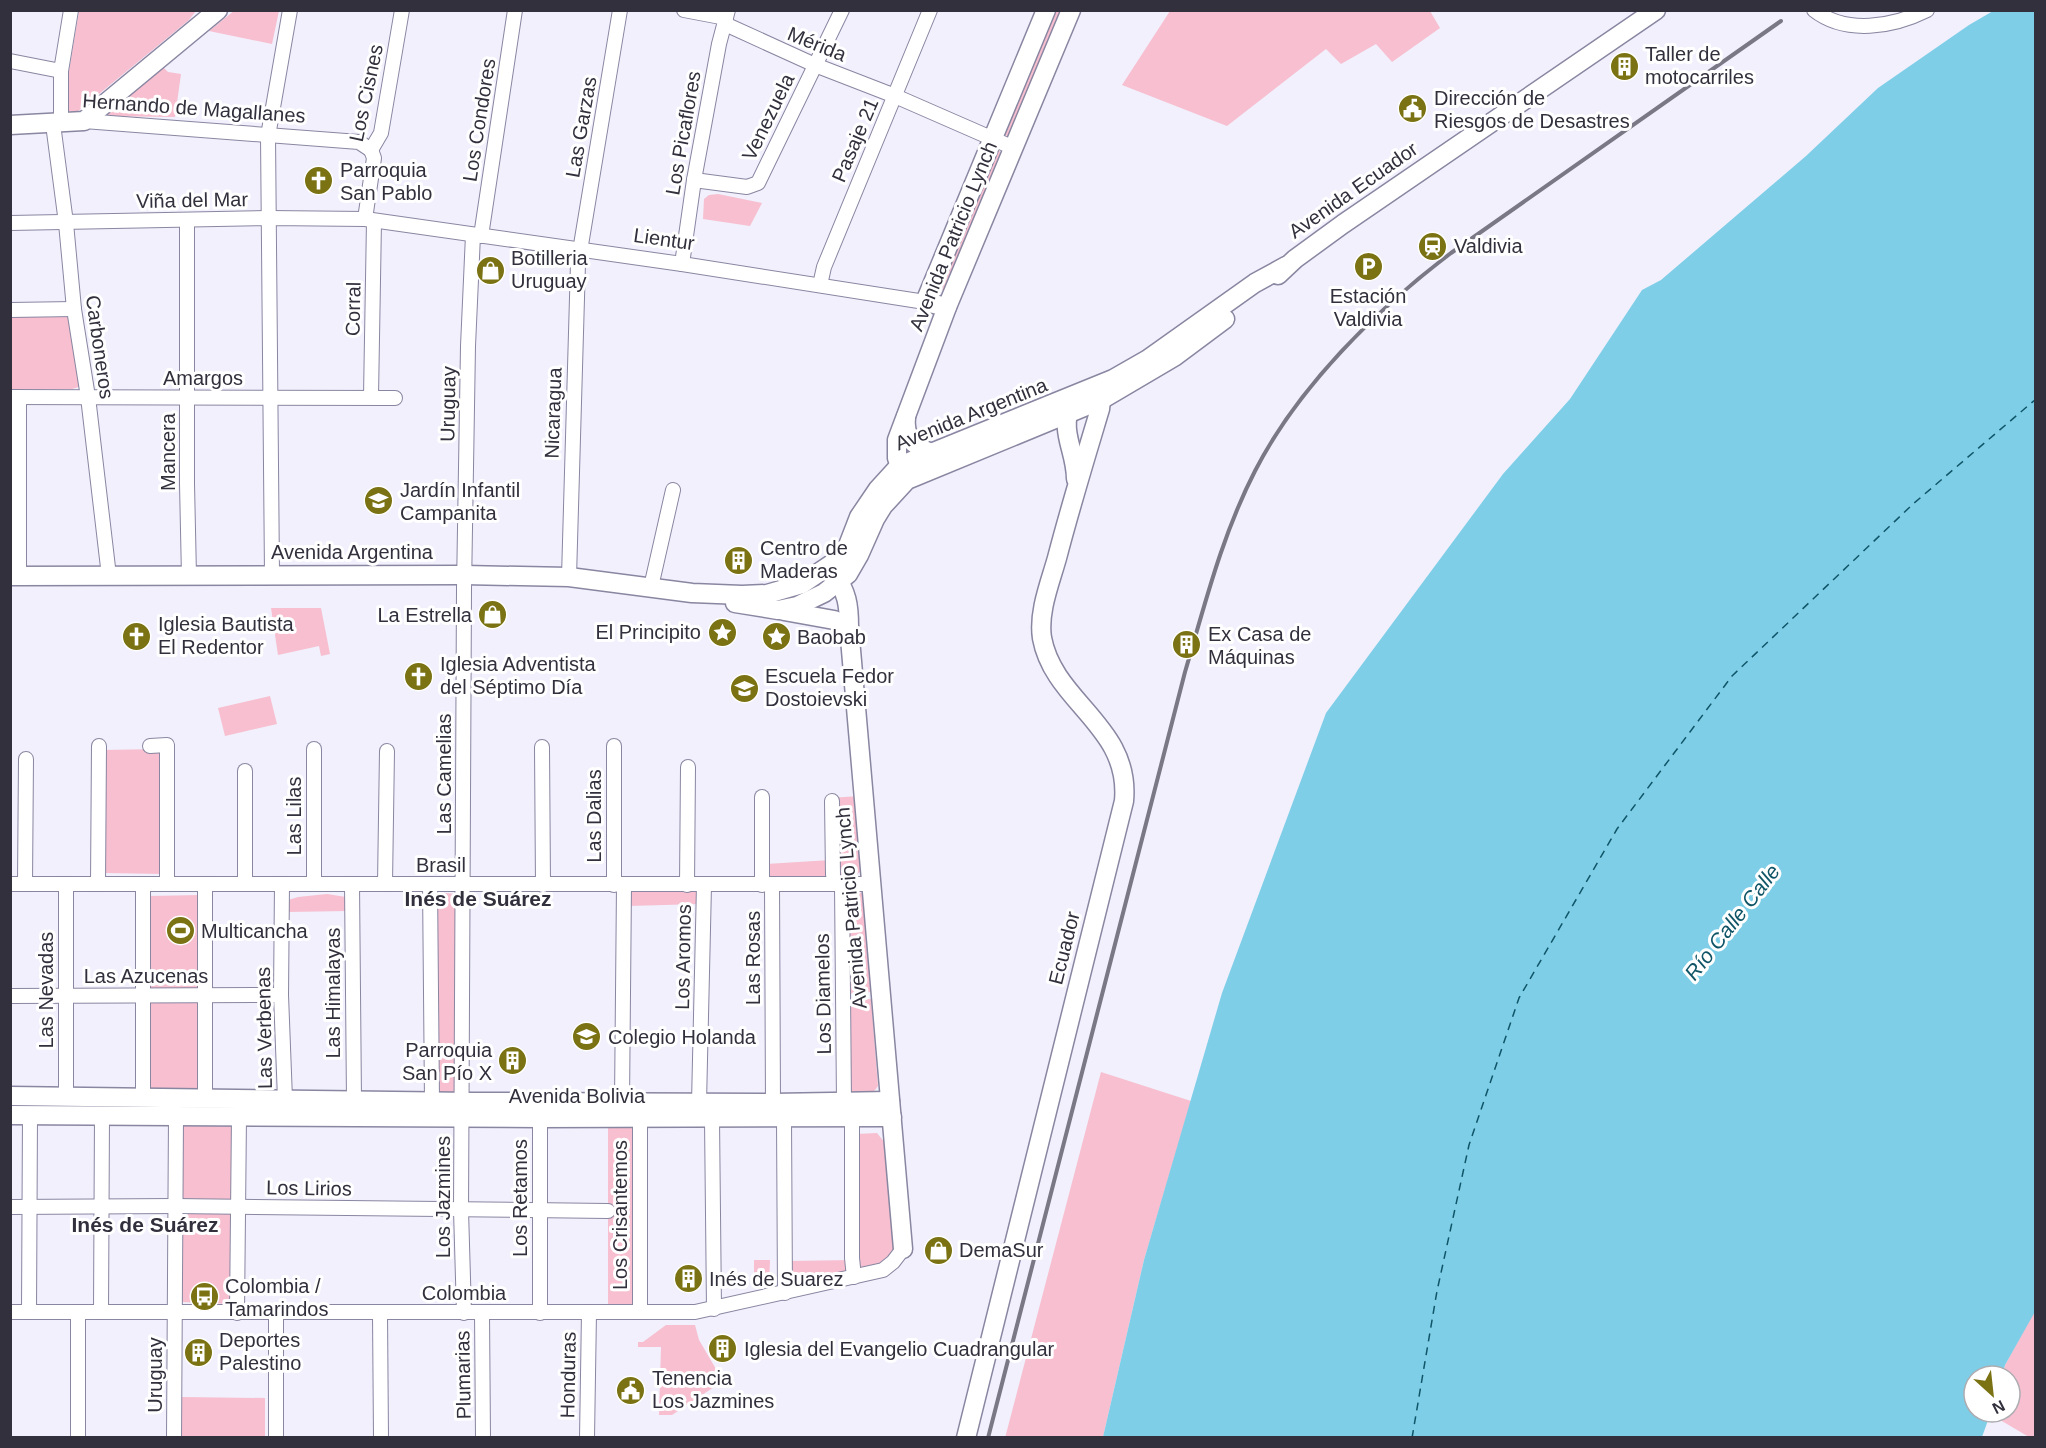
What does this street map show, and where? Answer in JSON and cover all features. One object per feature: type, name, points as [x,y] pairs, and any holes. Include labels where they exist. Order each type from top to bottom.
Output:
[{"type":"main road","points":[[84,121],[218,10]]},
{"type":"main road","name":"Avenida Patricio Lynch","points":[[925,302],[1046,10]]},
{"type":"main road","name":"Avenida Patricio Lynch","points":[[903,473],[896,445],[947,307],[1071,10]]},
{"type":"main road","name":"Avenida Ecuador","points":[[1098,394],[1255,283],[1286,266],[1370,205],[1656,10]]},
{"type":"main road","name":"Hernando de Magallanes","points":[[10,125],[84,121]]},
{"type":"main road","name":"Avenida Ecuador","points":[[1098,394],[1174,357],[1262,292],[1286,266]]},
{"type":"main road","name":"Lientur","points":[[925,302],[947,307]]},
{"type":"main road","points":[[1071,405],[1098,394]]},
{"type":"main road","name":"Ecuador","points":[[966,1437],[1124,801],[1125,780],[1116,751],[1057,674],[1048,657],[1041,626],[1045,602],[1075,489],[1100,409],[1098,394]]},
{"type":"main road","name":"Avenida Argentina","points":[[903,473],[1035,426],[1071,405]]},
{"type":"main road","name":"Avenida Argentina","points":[[692,593],[723,601],[778,610],[806,602],[824,593],[835,574],[836,561],[847,548],[859,518],[878,489],[931,453],[1071,405]]},
{"type":"main road","name":"Ecuador","points":[[1071,405],[1067,439],[1076,471],[1075,489]]},
{"type":"main road","points":[[907,415],[906,427],[909,439],[918,448],[931,453]]},
{"type":"main road","points":[[1035,426],[1054,429],[1067,439]]},
{"type":"main road","name":"Avenida Argentina","points":[[15,576],[272,574],[569,577],[692,593],[742,595],[779,592],[835,574]]},
{"type":"main road","name":"Avenida Patricio Lynch","points":[[835,574],[849,604],[849,627],[903,1249]]},
{"type":"main road","points":[[778,610],[834,620],[849,627]]},
{"type":"main road","name":"Avenida Bolivia","points":[[10,1096],[432,1101],[462,1110],[540,1118],[784,1119],[848,1110]]},
{"type":"main road","name":"Avenida Bolivia","points":[[10,1115],[239,1116],[462,1110],[622,1102],[772,1103],[848,1110],[891,1109]]},
{"type":"street","name":"Carboneros","points":[[71,10],[61,71],[57,123],[74,309],[88,397],[109,576]]},
{"type":"street","points":[[272,574],[268,136],[290,10]]},
{"type":"street","name":"Los Cisnes","points":[[369,220],[374,162],[371,150],[381,133],[402,10]]},
{"type":"street","name":"Los Condores","points":[[477,235],[515,10]]},
{"type":"street","name":"Las Garzas","points":[[580,249],[620,10]]},
{"type":"street","name":"Mérida","points":[[684,10],[726,18],[814,65],[895,96],[1014,148]]},
{"type":"street","name":"Venezuela","points":[[694,180],[747,187],[758,183],[842,10]]},
{"type":"street","name":"Pasaje 21","points":[[820,285],[824,267],[930,10]]},
{"type":"street","points":[[1814,10],[1828,20],[1853,26],[1901,20],[1927,10]]},
{"type":"street","name":"Los Picaflores","points":[[682,264],[718,44],[726,18]]},
{"type":"street","points":[[10,61],[61,71]]},
{"type":"street","name":"Hernando de Magallanes","points":[[84,121],[359,142],[371,150]]},
{"type":"street","name":"Viña del Mar","points":[[10,223],[269,218],[369,220]]},
{"type":"street","name":"Mancera","points":[[187,220],[189,576]]},
{"type":"street","name":"Lientur","points":[[369,220],[682,264],[925,302]]},
{"type":"street","name":"Corral","points":[[369,220],[371,397]]},
{"type":"street","name":"Uruguay","points":[[464,575],[468,357],[477,235]]},
{"type":"street","name":"Nicaragua","points":[[569,577],[580,249]]},
{"type":"street","points":[[10,310],[74,309]]},
{"type":"street","points":[[15,397],[15,576]]},
{"type":"street","name":"Amargos","points":[[15,397],[395,398]]},
{"type":"street","points":[[651,587],[673,490]]},
{"type":"street","name":"Las Camelias","points":[[462,1110],[464,575]]},
{"type":"street","points":[[98,884],[99,746]]},
{"type":"street","points":[[150,746],[167,746],[167,884]]},
{"type":"street","name":"Las Dalias","points":[[614,746],[619,885],[622,1102]]},
{"type":"street","points":[[542,747],[543,885]]},
{"type":"street","name":"Las Lilas","points":[[314,749],[314,884]]},
{"type":"street","points":[[385,884],[387,751]]},
{"type":"street","points":[[25,884],[26,759]]},
{"type":"street","points":[[687,885],[688,767]]},
{"type":"street","points":[[245,771],[245,884]]},
{"type":"street","name":"Las Rosas","points":[[762,797],[767,885],[772,1103]]},
{"type":"street","name":"Los Diamelos","points":[[832,801],[854,1278]]},
{"type":"street","name":"Brasil","points":[[10,884],[767,885],[837,880],[871,884]]},
{"type":"street","name":"Las Nevadas","points":[[66,884],[66,1097]]},
{"type":"street","points":[[143,884],[144,1098]]},
{"type":"street","points":[[205,884],[205,1098]]},
{"type":"street","name":"Las Verbenas","points":[[282,884],[281,995],[285,1099]]},
{"type":"street","name":"Las Himalayas","points":[[352,884],[354,1101]]},
{"type":"street","points":[[430,884],[432,1101]]},
{"type":"street","name":"Los Aromos","points":[[699,1103],[704,885]]},
{"type":"street","name":"Las Azucenas","points":[[10,996],[281,995]]},
{"type":"street","name":"Los Jazmines","points":[[462,1110],[461,1210],[464,1313]]},
{"type":"street","points":[[29,1312],[30,1115]]},
{"type":"street","points":[[101,1312],[102,1115]]},
{"type":"street","name":"Uruguay","points":[[174,1437],[176,1116]]},
{"type":"street","points":[[237,1313],[239,1116]]},
{"type":"street","name":"Los Retamos","points":[[540,1118],[540,1313]]},
{"type":"street","name":"Los Crisantemos","points":[[639,1312],[640,1118]]},
{"type":"street","points":[[712,1119],[714,1309]]},
{"type":"street","points":[[784,1119],[785,1293]]},
{"type":"street","name":"Los Lirios","points":[[10,1207],[175,1206],[608,1211]]},
{"type":"street","name":"Colombia","points":[[10,1312],[381,1314],[695,1312],[883,1270],[903,1249]]},
{"type":"street","points":[[78,1312],[78,1437]]},
{"type":"street","name":"Honduras","points":[[587,1437],[589,1312]]},
{"type":"street","name":"Plumarias","points":[[482,1313],[483,1437]]},
{"type":"street","points":[[276,1314],[276,1437]]},
{"type":"street","points":[[381,1314],[381,1437]]},
{"type":"shaded area","points":[[235,10],[279,11],[272,44],[209,31]]},
{"type":"shaded area","points":[[79,11],[196,11],[189,20],[77,112],[66,111],[69,71]]},
{"type":"shaded area","points":[[1053,11],[1063,11],[1012,135],[1004,135],[1003,131]]},
{"type":"shaded area","points":[[1170,11],[1430,11],[1440,28],[1392,62],[1376,44],[1341,64],[1326,49],[1227,126],[1122,85]]},
{"type":"shaded area","points":[[160,64],[168,72],[181,74],[175,117],[100,116]]},
{"type":"shaded area","points":[[998,150],[1003,154],[946,290],[942,290],[939,288],[994,153]]},
{"type":"shaded area","points":[[718,194],[762,203],[750,226],[703,219],[704,199],[709,195]]},
{"type":"shaded area","points":[[11,316],[72,317],[82,386],[72,389],[11,389]]},
{"type":"shaded area","points":[[271,608],[321,608],[330,654],[321,656],[319,646],[278,655]]},
{"type":"shaded area","points":[[270,696],[277,724],[225,736],[218,708]]},
{"type":"shaded area","points":[[162,749],[162,874],[105,873],[102,750]]},
{"type":"shaded area","points":[[859,796],[864,869],[853,877],[765,877],[766,864],[831,860],[830,798]]},
{"type":"shaded area","points":[[701,891],[700,904],[628,906],[629,892]]},
{"type":"shaded area","points":[[436,892],[456,894],[457,1090],[452,1093],[437,1093]]},
{"type":"shaded area","points":[[844,892],[865,893],[872,991],[870,992],[844,994]]},
{"type":"shaded area","points":[[327,894],[346,897],[347,911],[288,912],[288,900]]},
{"type":"shaded area","points":[[201,895],[199,1095],[147,1095],[149,896]]},
{"type":"shaded area","points":[[871,999],[878,1086],[872,1094],[846,1095],[846,1001]]},
{"type":"shaded area","points":[[1101,1072],[1191,1101],[1144,1260],[1103,1437],[1005,1438]]},
{"type":"shaded area","points":[[180,1120],[234,1120],[231,1304],[181,1302]]},
{"type":"shaded area","points":[[608,1128],[636,1128],[633,1305],[608,1305]]},
{"type":"shaded area","points":[[877,1133],[885,1143],[894,1250],[874,1269],[788,1287],[788,1261],[854,1260],[856,1134]]},
{"type":"shaded area","points":[[754,1260],[770,1260],[769,1288],[754,1288]]},
{"type":"shaded area","points":[[2035,1310],[2035,1437],[2029,1437],[2007,1424],[2022,1424],[2022,1364],[2006,1364]]},
{"type":"shaded area","points":[[666,1325],[695,1325],[699,1340],[723,1381],[672,1415],[659,1415],[661,1347],[638,1347],[638,1342],[643,1342]]},
{"type":"shaded area","points":[[182,1397],[265,1398],[265,1437],[182,1437]]},
{"type":"water","name":"Río Calle Calle","points":[[1993,11],[2036,11],[2036,1310],[2006,1364],[1962,1364],[1962,1424],[1987,1424],[1982,1437],[1103,1437],[1144,1260],[1222,993],[1326,713],[1503,474],[1570,399],[1642,290],[1661,280],[1806,156],[1878,88]]},
{"type":"ferry route","points":[[1412,1438],[1437,1291],[1469,1145],[1519,998],[1617,829],[1732,676],[1913,504],[2036,399]]},
{"type":"railway","points":[[988,1438],[1185,672],[1224,545],[1255,471],[1293,410],[1316,380],[1367,325],[1423,275],[1781,21]]},
{"type":"place","name":"Taller de motocarriles","points":[[1624,66]]},
{"type":"place","name":"Dirección de Riesgos de Desastres","points":[[1413,109]]},
{"type":"place","name":"Parroquia San Pablo","points":[[319,181]]},
{"type":"place","name":"Valdivia","points":[[1433,246]]},
{"type":"place","name":"Estación Valdivia","points":[[1368,266]]},
{"type":"place","name":"Botilleria Uruguay","points":[[490,270]]},
{"type":"place","name":"Jardín Infantil Campanita","points":[[379,501]]},
{"type":"place","name":"Centro de Maderas","points":[[739,560]]},
{"type":"place","name":"La Estrella","points":[[493,615]]},
{"type":"place","name":"El Principito","points":[[722,632]]},
{"type":"place","name":"Iglesia Bautista El Redentor","points":[[137,636]]},
{"type":"place","name":"Baobab","points":[[776,637]]},
{"type":"place","name":"Ex Casa de Máquinas","points":[[1187,645]]},
{"type":"place","name":"Iglesia Adventista del Séptimo Día","points":[[419,676]]},
{"type":"place","name":"Escuela Fedor Dostoievski","points":[[744,688]]},
{"type":"place","name":"Multicancha","points":[[180,931]]},
{"type":"place","name":"Colegio Holanda","points":[[587,1037]]},
{"type":"place","name":"Parroquia San Pío X","points":[[513,1061]]},
{"type":"place","name":"DemaSur","points":[[938,1250]]},
{"type":"place","name":"Inés de Suarez","points":[[688,1279]]},
{"type":"place","name":"Colombia / Tamarindos","points":[[204,1297]]},
{"type":"place","name":"Iglesia del Evangelio Cuadrangular","points":[[723,1349]]},
{"type":"place","name":"Deportes Palestino","points":[[198,1352]]},
{"type":"place","name":"Tenencia Los Jazmines","points":[[631,1390]]},
{"type":"district","name":"Inés de Suárez","points":[[478,898]]},
{"type":"district","name":"Inés de Suárez","points":[[145,1224]]}]
